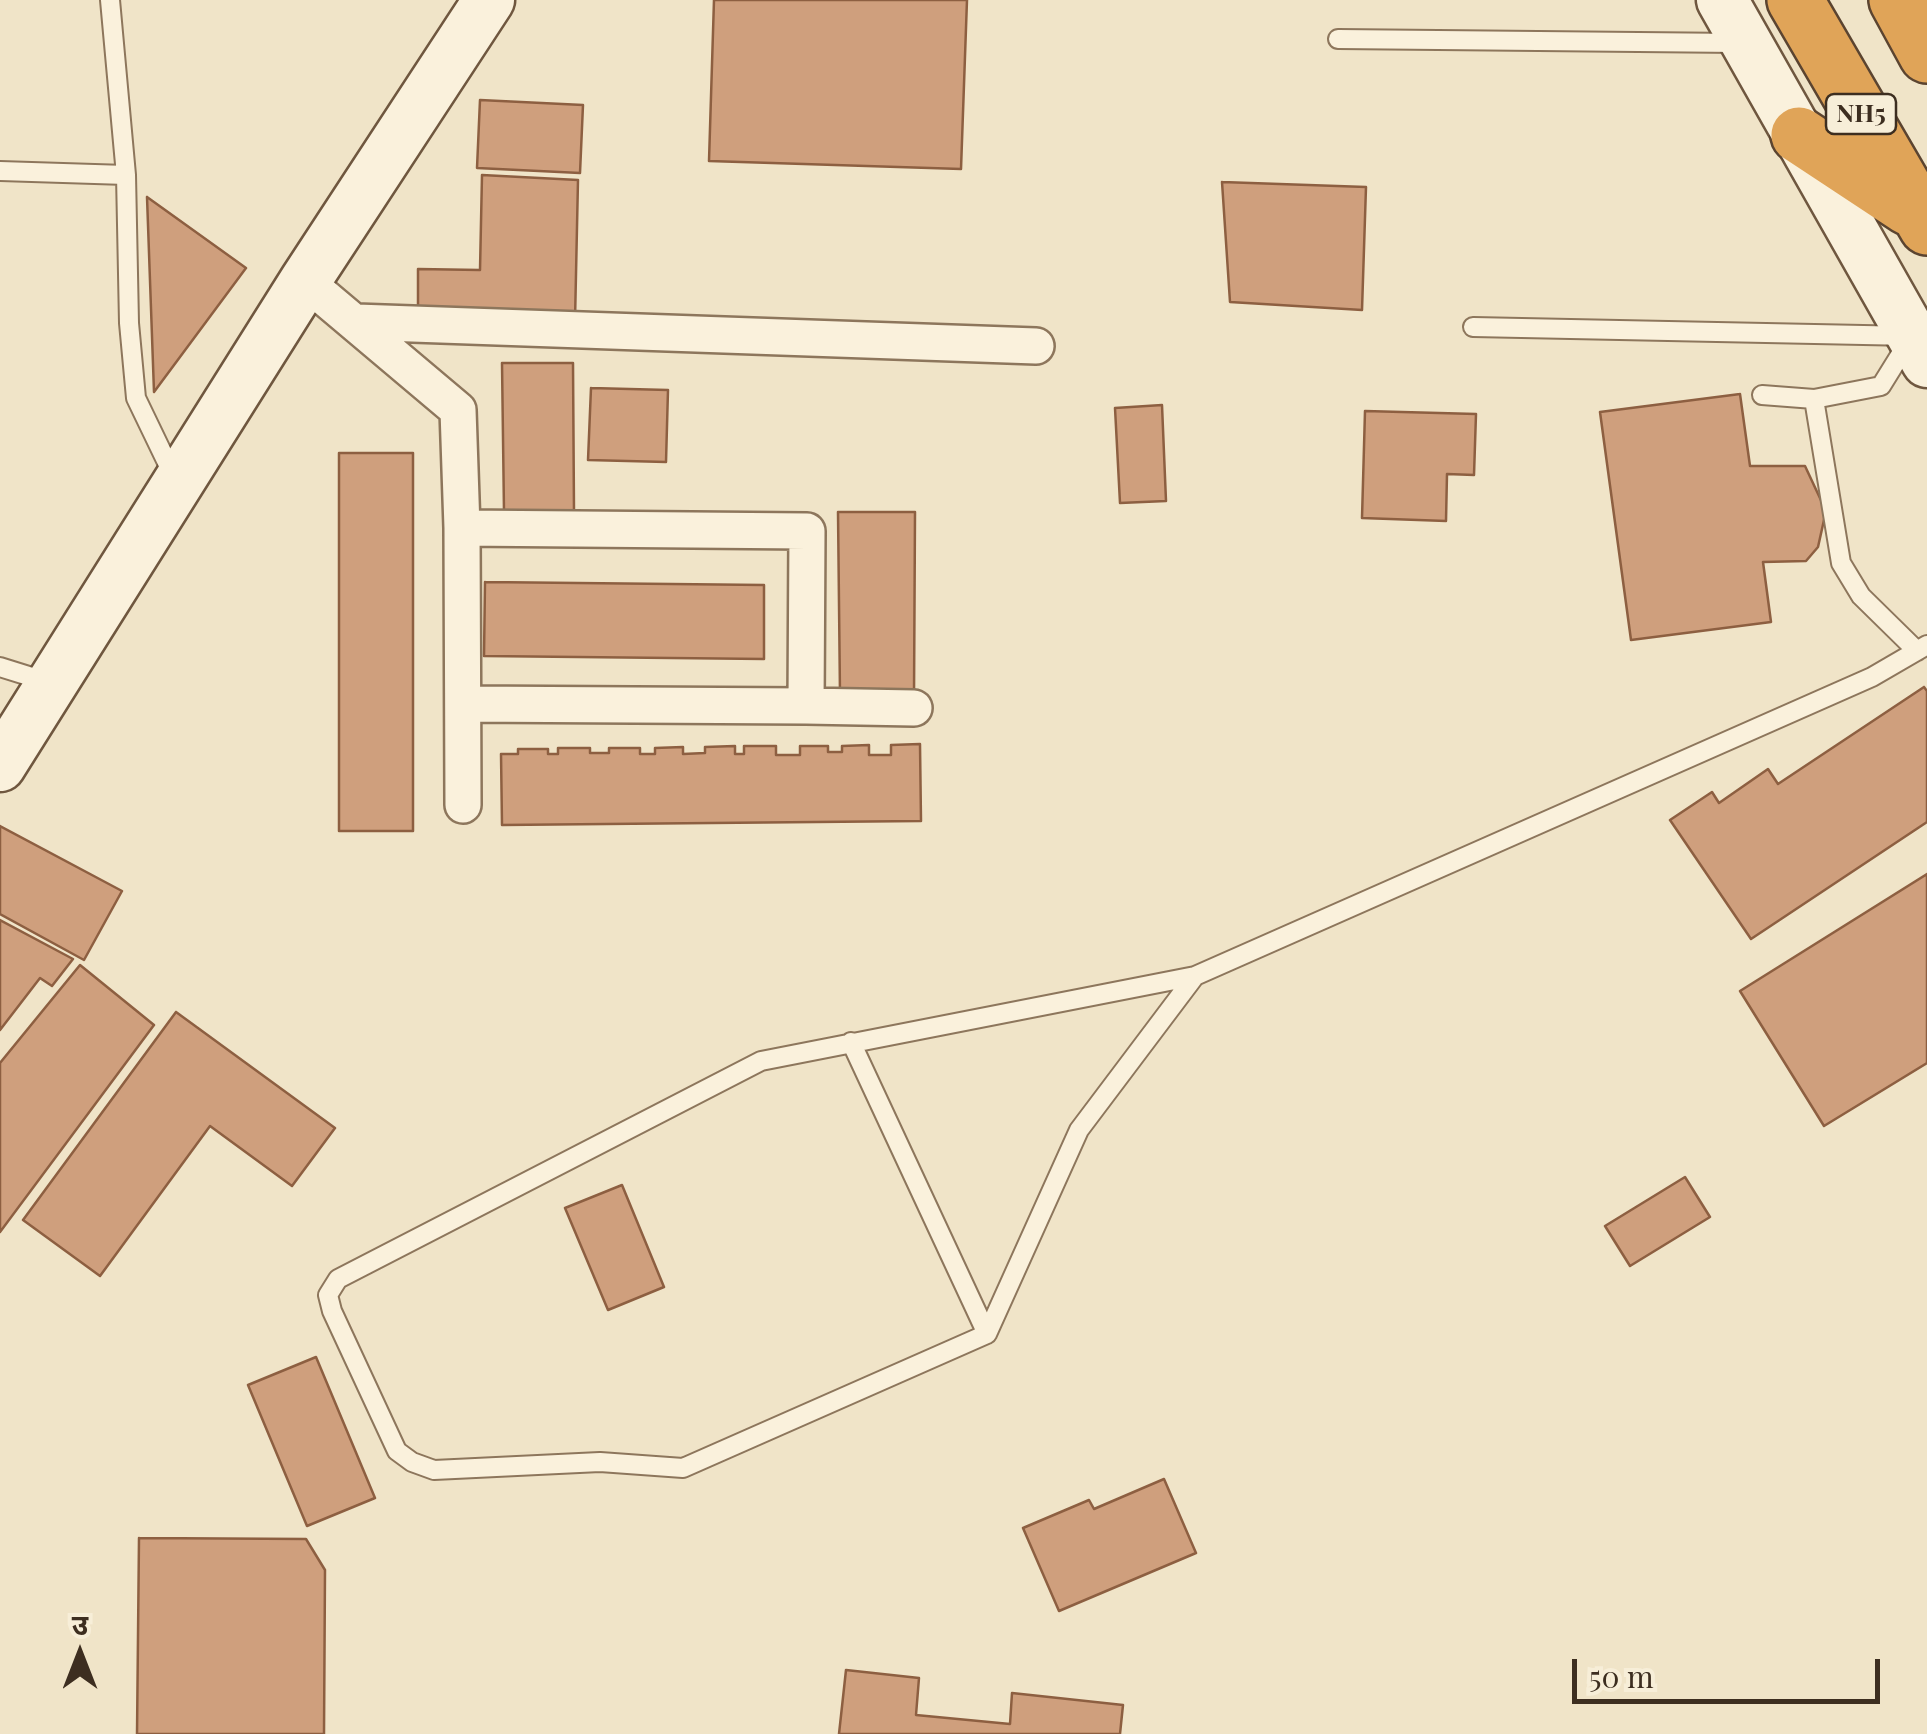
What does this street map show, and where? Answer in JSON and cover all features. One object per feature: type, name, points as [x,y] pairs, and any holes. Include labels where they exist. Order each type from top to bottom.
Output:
[{"type":"highway","name":"NH5","points":[[1795,0],[1923,221]]},
{"type":"highway","points":[[1896,0],[1927,55]]},
{"type":"highway","points":[[1799,135],[1923,221]]},
{"type":"street","points":[[6,747],[53,683],[306,281],[489,0]]},
{"type":"street","points":[[1722,0],[1919,349]]},
{"type":"street","points":[[306,281],[458,410],[463,805]]},
{"type":"street","points":[[356,322],[1036,346]]},
{"type":"street","points":[[462,528],[807,531],[806,706]]},
{"type":"street","points":[[463,704],[914,708]]},
{"type":"lane","points":[[110,0],[126,175],[128,323],[136,398],[178,486]]},
{"type":"lane","points":[[1338,38],[1746,43]]},
{"type":"lane","points":[[0,172],[126,175]]},
{"type":"lane","points":[[1473,327],[1919,349]]},
{"type":"lane","points":[[1762,395],[1814,399],[1862,392],[1881,386],[1919,349]]},
{"type":"lane","points":[[1195,976],[1080,1130],[987,1334],[683,1468],[600,1462],[434,1470],[397,1451],[328,1295],[338,1279],[761,1061],[1195,976],[1854,685],[1922,648],[1860,596],[1840,563],[1814,399]]},
{"type":"lane","points":[[0,667],[53,683]]},
{"type":"lane","points":[[851,1042],[987,1334]]},
{"type":"building","points":[[714,0],[967,0],[961,169],[709,161]]},
{"type":"building","points":[[480,100],[583,105],[580,173],[477,168]]},
{"type":"building","points":[[482,175],[578,180],[575,321],[418,315],[418,269],[480,270]]},
{"type":"building","points":[[1222,182],[1366,187],[1362,310],[1230,302]]},
{"type":"building","points":[[147,197],[246,268],[154,392]]},
{"type":"building","points":[[502,363],[573,363],[574,512],[504,512]]},
{"type":"building","points":[[591,388],[668,390],[666,462],[588,460]]},
{"type":"building","points":[[1740,394],[1750,466],[1805,466],[1826,511],[1818,547],[1806,561],[1763,562],[1771,622],[1631,640],[1600,412]]},
{"type":"building","points":[[1162,405],[1166,501],[1120,503],[1115,408]]},
{"type":"building","points":[[1365,411],[1476,414],[1474,475],[1447,474],[1446,521],[1362,518]]},
{"type":"building","points":[[339,453],[413,453],[413,831],[339,831]]},
{"type":"building","points":[[838,512],[915,512],[914,696],[840,695]]},
{"type":"building","points":[[485,582],[764,585],[764,659],[484,656]]},
{"type":"building","points":[[1924,687],[1927,822],[1751,939],[1670,820],[1712,792],[1719,803],[1768,769],[1778,784]]},
{"type":"building","points":[[920,744],[921,821],[502,825],[501,754],[518,754],[518,749],[548,749],[548,754],[558,754],[558,748],[590,748],[590,753],[609,753],[609,748],[640,748],[640,754],[655,754],[655,748],[683,747],[683,754],[705,753],[705,747],[735,746],[735,754],[744,754],[744,746],[776,746],[776,755],[800,755],[800,746],[828,746],[828,752],[842,752],[842,746],[869,745],[869,755],[891,755],[891,745]]},
{"type":"building","points":[[0,826],[122,891],[84,960],[0,914]]},
{"type":"building","points":[[1927,874],[1927,1063],[1824,1126],[1740,991]]},
{"type":"building","points":[[0,920],[73,959],[52,986],[40,978],[0,1030]]},
{"type":"building","points":[[80,965],[154,1025],[0,1232],[0,1063]]},
{"type":"building","points":[[176,1012],[335,1128],[292,1186],[210,1126],[100,1276],[23,1220]]},
{"type":"building","points":[[1685,1177],[1710,1217],[1630,1266],[1605,1226]]},
{"type":"building","points":[[622,1185],[664,1287],[608,1310],[565,1208]]},
{"type":"building","points":[[316,1357],[375,1498],[307,1526],[248,1385]]},
{"type":"building","points":[[1164,1479],[1196,1553],[1059,1611],[1023,1528],[1089,1500],[1094,1509]]},
{"type":"building","points":[[139,1538],[306,1539],[325,1570],[324,1734],[137,1734]]},
{"type":"building","points":[[846,1670],[919,1678],[916,1715],[1010,1724],[1012,1693],[1123,1705],[1120,1734],[839,1734]]}]
